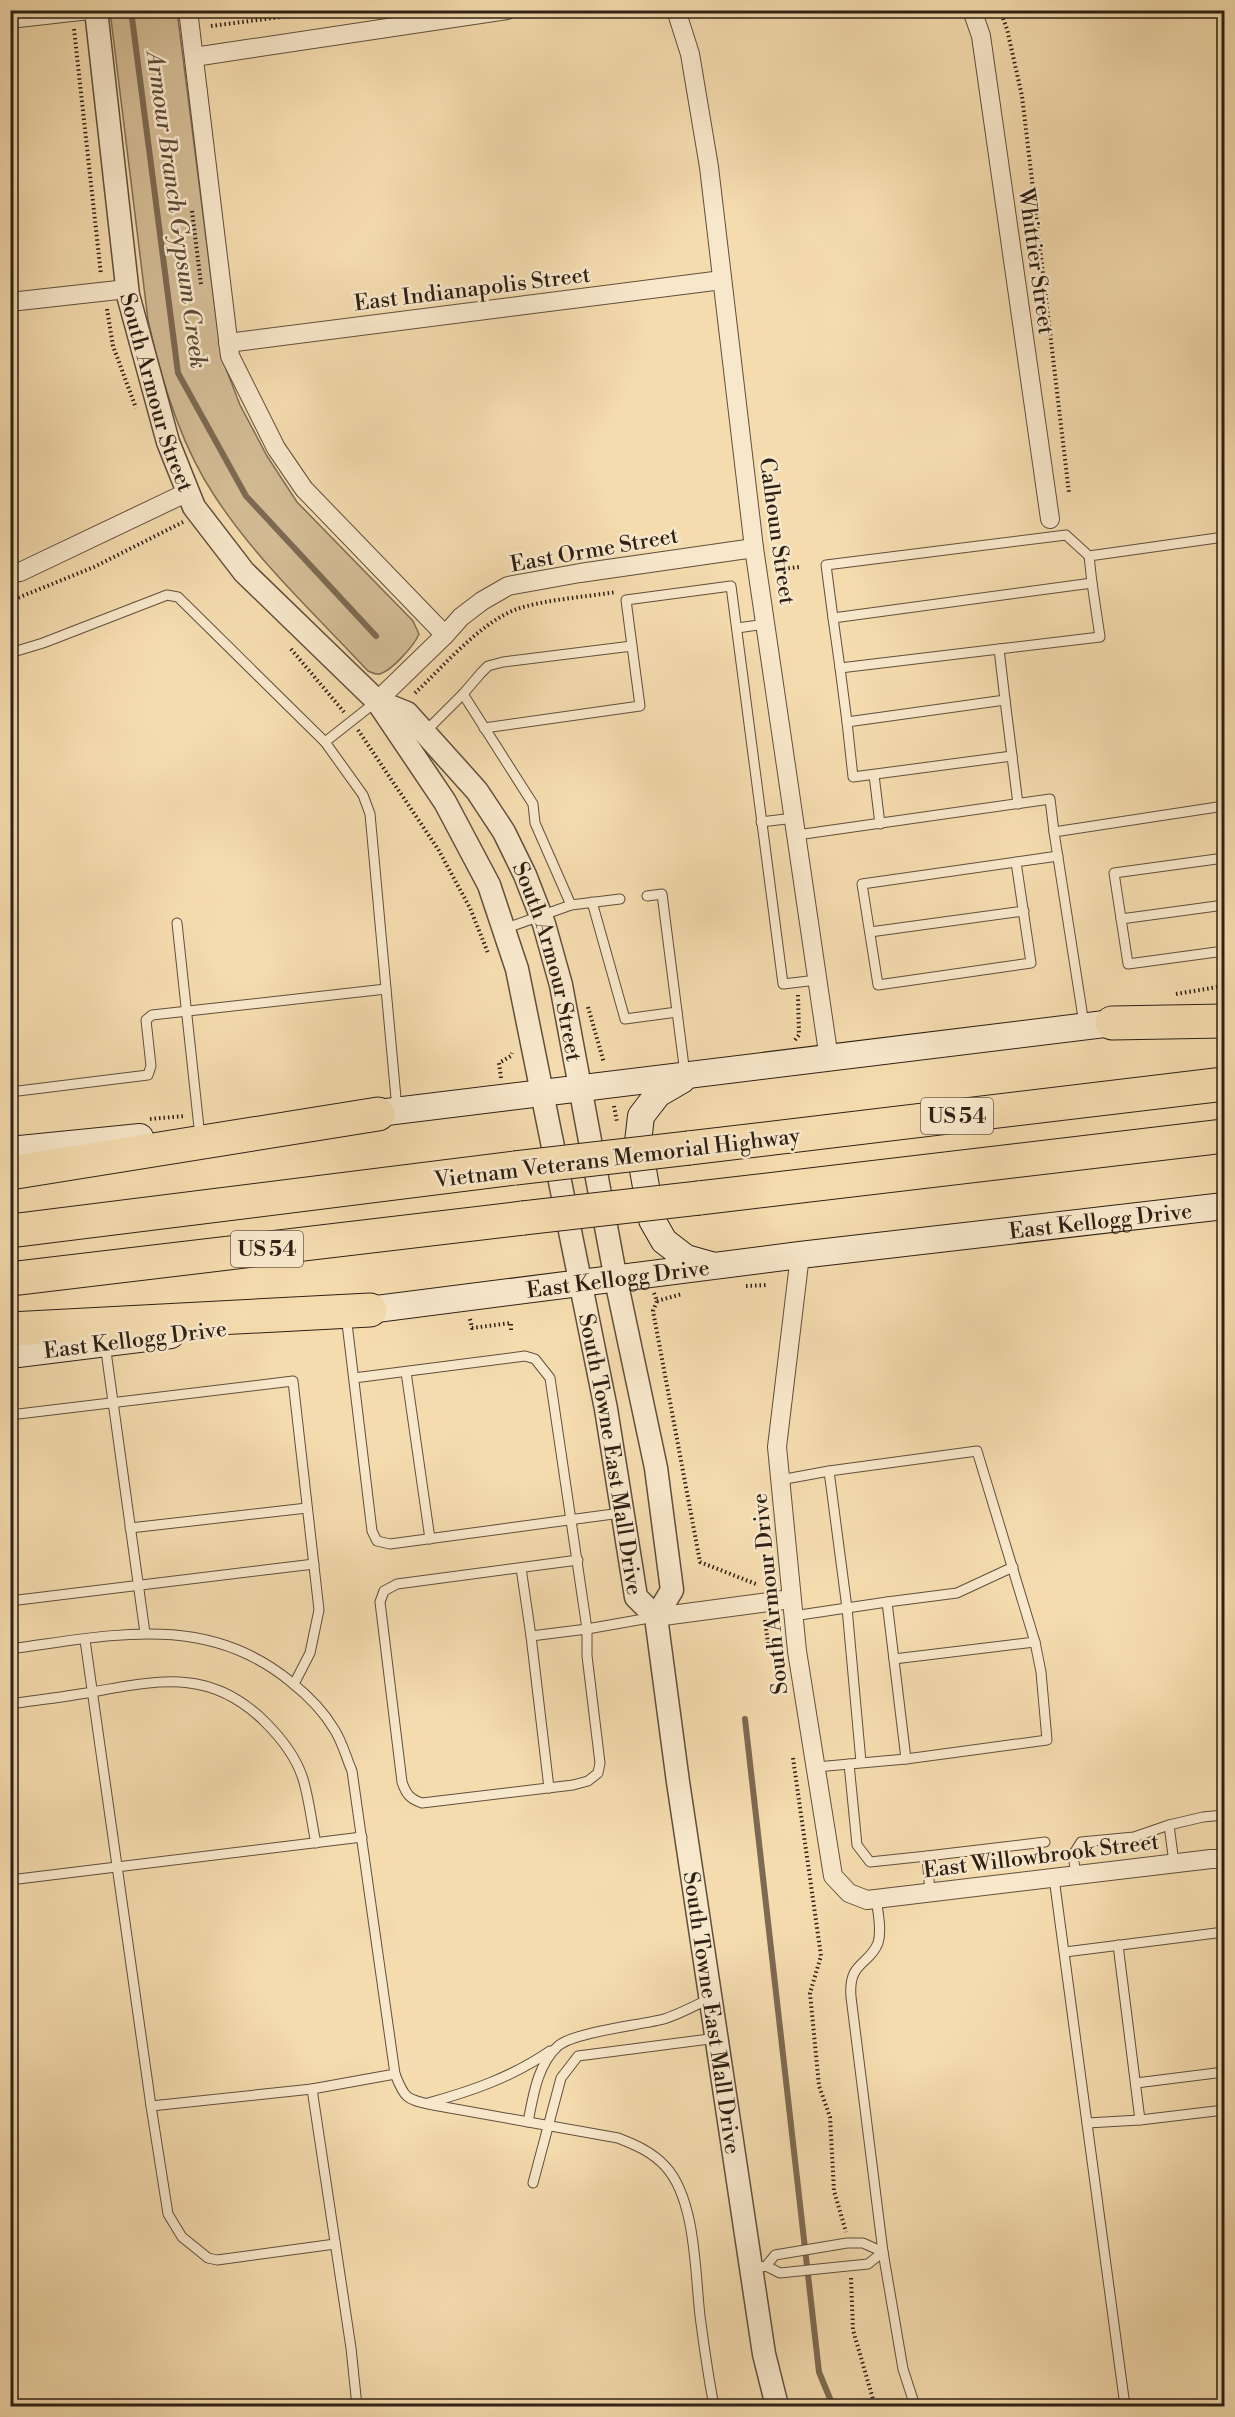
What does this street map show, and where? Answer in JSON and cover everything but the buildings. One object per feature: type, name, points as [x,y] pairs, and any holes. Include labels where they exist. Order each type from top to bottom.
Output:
[{"type":"highway","points":[[1098,1025],[1224,1021]]},
{"type":"highway","name":"Vietnam Veterans Memorial Highway","points":[[10,1231],[515,1168],[1224,1084]]},
{"type":"highway","points":[[10,1173],[200,1137],[388,1113]]},
{"type":"highway","name":"US 54","points":[[10,1279],[1224,1136]]},
{"type":"highway","points":[[10,1329],[103,1334],[358,1311]]},
{"type":"main road","points":[[388,1113],[1098,1025],[1224,1007]]},
{"type":"main road","points":[[688,1076],[658,1094],[641,1116],[638,1143],[652,1220],[664,1241],[686,1258],[715,1266]]},
{"type":"main road","points":[[10,1150],[200,1137]]},
{"type":"main road","name":"East Kellogg Drive","points":[[358,1311],[580,1285],[800,1255],[1224,1206]]},
{"type":"main road","name":"East Kellogg Drive","points":[[10,1355],[103,1334]]},
{"type":"street","points":[[10,19],[88,10]]},
{"type":"street","name":"South Armour Street","points":[[96,10],[127,289],[168,442],[194,507],[244,572],[377,700],[445,802],[489,885],[517,969],[580,1285]]},
{"type":"street","points":[[188,10],[230,356],[276,448],[304,489],[445,635]]},
{"type":"street","points":[[194,57],[507,10]]},
{"type":"street","name":"Calhoun Street","points":[[676,10],[692,66],[709,167],[754,548],[829,1059]]},
{"type":"street","name":"Whittier Street","points":[[972,10],[981,36],[1050,519]]},
{"type":"street","name":"East Indianapolis Street","points":[[228,343],[723,280]]},
{"type":"street","points":[[10,302],[127,289]]},
{"type":"street","points":[[10,574],[20,572],[188,492]]},
{"type":"street","name":"East Orme Street","points":[[377,700],[468,612],[508,586],[580,573],[754,548]]},
{"type":"street","name":"South Armour Street","points":[[377,700],[407,713],[477,791],[504,832],[525,875],[541,916],[561,985],[616,1280]]},
{"type":"street","name":"South Armour Drive","points":[[800,1255],[777,1448],[792,1608],[833,1876],[849,1893],[867,1900],[876,1899]]},
{"type":"street","name":"South Towne East Mall Drive","points":[[616,1280],[656,1468],[672,1590],[656,1617]]},
{"type":"street","name":"South Towne East Mall Drive","points":[[580,1285],[606,1408],[636,1597],[656,1617],[717,2038],[759,2267],[764,2354],[777,2406]]},
{"type":"street","points":[[656,1617],[761,1603],[792,1608]]},
{"type":"street","name":"East Willowbrook Street","points":[[876,1899],[1218,1859]]},
{"type":"lane","points":[[840,668],[1100,636],[1089,556],[1066,535],[826,565],[854,777],[1012,756]]},
{"type":"lane","points":[[1089,556],[1224,537]]},
{"type":"lane","points":[[833,618],[1092,583]]},
{"type":"lane","points":[[484,728],[640,706],[626,600],[731,586],[783,984],[817,980]]},
{"type":"lane","points":[[10,653],[43,643],[167,595],[178,597],[325,742],[363,795],[370,814],[386,989],[388,1113]]},
{"type":"lane","points":[[737,628],[766,624]]},
{"type":"lane","points":[[409,749],[488,666],[503,662],[632,646]]},
{"type":"lane","points":[[999,649],[1018,804]]},
{"type":"lane","points":[[463,694],[533,804],[535,823],[571,905]]},
{"type":"lane","points":[[325,742],[377,700]]},
{"type":"lane","points":[[847,722],[1005,700]]},
{"type":"lane","points":[[874,775],[880,824]]},
{"type":"lane","points":[[761,822],[795,826],[880,824],[1050,800],[1058,856],[1098,1025]]},
{"type":"lane","points":[[1054,832],[1224,806]]},
{"type":"lane","points":[[1016,862],[1031,963],[878,985],[862,884],[1016,862],[1058,856]]},
{"type":"lane","points":[[1224,858],[1114,873],[1128,964],[1224,951]]},
{"type":"lane","points":[[647,896],[662,894],[677,1012],[688,1076]]},
{"type":"lane","points":[[504,929],[571,905],[620,899]]},
{"type":"lane","points":[[592,902],[625,1019],[677,1012]]},
{"type":"lane","points":[[1121,919],[1224,905]]},
{"type":"lane","points":[[870,932],[1024,911]]},
{"type":"lane","points":[[177,923],[200,1137]]},
{"type":"lane","points":[[10,1092],[148,1075],[151,1066],[146,1020],[152,1015],[386,989]]},
{"type":"lane","points":[[358,1311],[354,1378],[372,1531],[377,1541],[390,1544],[622,1512]]},
{"type":"lane","points":[[103,1334],[145,1633]]},
{"type":"lane","points":[[354,1378],[525,1356],[536,1359],[550,1378],[578,1560],[587,1629],[587,1656],[600,1763],[598,1773],[588,1781],[549,1788],[422,1803],[406,1794],[402,1782],[380,1602],[384,1591],[397,1584],[578,1560]]},
{"type":"lane","points":[[406,1372],[430,1539]]},
{"type":"lane","points":[[10,1415],[293,1381],[319,1610],[310,1653],[294,1684]]},
{"type":"lane","points":[[780,1480],[977,1451],[1035,1642],[1041,1672],[1047,1740],[906,1759],[816,1767]]},
{"type":"lane","points":[[829,1471],[847,1608],[861,1762]]},
{"type":"lane","points":[[130,1528],[307,1508]]},
{"type":"lane","points":[[10,1601],[314,1564]]},
{"type":"lane","points":[[792,1608],[847,1608],[957,1593],[1013,1567]]},
{"type":"lane","points":[[521,1568],[549,1788]]},
{"type":"lane","points":[[887,1602],[906,1759]]},
{"type":"lane","points":[[531,1636],[656,1617]]},
{"type":"lane","points":[[10,1649],[145,1633],[178,1634],[230,1646],[271,1665],[294,1684],[334,1728],[352,1771],[395,2074],[402,2092],[413,2101],[618,2139],[642,2148],[666,2166],[680,2189],[690,2228],[706,2366],[714,2406]]},
{"type":"lane","points":[[85,1640],[168,2214],[182,2237],[208,2258],[217,2259],[335,2244]]},
{"type":"lane","points":[[894,1659],[1035,1642]]},
{"type":"lane","points":[[10,1704],[93,1692],[128,1684],[164,1681],[216,1688],[238,1700],[277,1734],[298,1766],[303,1778],[316,1843]]},
{"type":"lane","points":[[849,1764],[857,1845],[870,1862],[1045,1842]]},
{"type":"lane","points":[[1076,1875],[1073,1855],[1081,1842],[1134,1837],[1169,1825],[1224,1815]]},
{"type":"lane","points":[[1169,1825],[1174,1863]]},
{"type":"lane","points":[[10,1880],[362,1837]]},
{"type":"lane","points":[[927,1856],[930,1892]]},
{"type":"lane","points":[[1054,1878],[1125,2406]]},
{"type":"lane","points":[[876,1899],[880,1932],[877,1944],[855,1970],[850,1983],[883,2252],[903,2369],[915,2406]]},
{"type":"lane","points":[[1065,1952],[1224,1932]]},
{"type":"lane","points":[[1118,1945],[1140,2120]]},
{"type":"lane","points":[[426,2103],[494,2083],[526,2067],[559,2045],[595,2032],[666,2018],[711,1998]]},
{"type":"lane","points":[[533,2183],[561,2078],[578,2056],[717,2038]]},
{"type":"lane","points":[[528,2122],[534,2090],[546,2061],[559,2045]]},
{"type":"lane","points":[[1136,2083],[1224,2072]]},
{"type":"lane","points":[[151,2106],[312,2090],[395,2074]]},
{"type":"lane","points":[[312,2090],[351,2348],[357,2406]]},
{"type":"lane","points":[[1088,2123],[1140,2120],[1224,2110]]},
{"type":"lane","points":[[759,2267],[775,2255],[835,2247],[847,2243],[863,2243],[883,2252]]},
{"type":"lane","points":[[759,2267],[780,2273],[867,2264],[883,2252]]},
{"type":"path","points":[[211,26],[335,10]]},
{"type":"path","points":[[1000,10],[1007,29],[1022,96],[1069,493]]},
{"type":"path","points":[[10,601],[94,567],[186,521]]},
{"type":"path","points":[[758,573],[800,567]]},
{"type":"path","points":[[415,693],[492,623],[518,609],[618,592]]},
{"type":"path","points":[[657,1301],[653,1311],[700,1562],[756,1584],[768,1643],[780,1656]]},
{"type":"path","points":[[470,1319],[472,1328],[511,1323],[511,1333]]},
{"type":"path","points":[[792,1750],[821,1956],[810,1993],[819,2086],[830,2117],[834,2190],[847,2243]]},
{"type":"path","points":[[850,2266],[853,2330],[875,2406]]},
{"type":"shaded area","points":[[110,11],[177,11],[216,316],[225,366],[240,405],[267,456],[297,502],[413,621],[419,634],[417,639],[401,658],[382,673],[376,674],[368,671],[267,564],[214,495],[191,455],[173,411],[148,320]]},
{"type":"waterway","name":"Armour Branch Gypsum Creek","points":[[131,10],[178,373],[246,496],[376,636]]},
{"type":"waterway","points":[[745,1719],[819,2372],[833,2406]]}]
